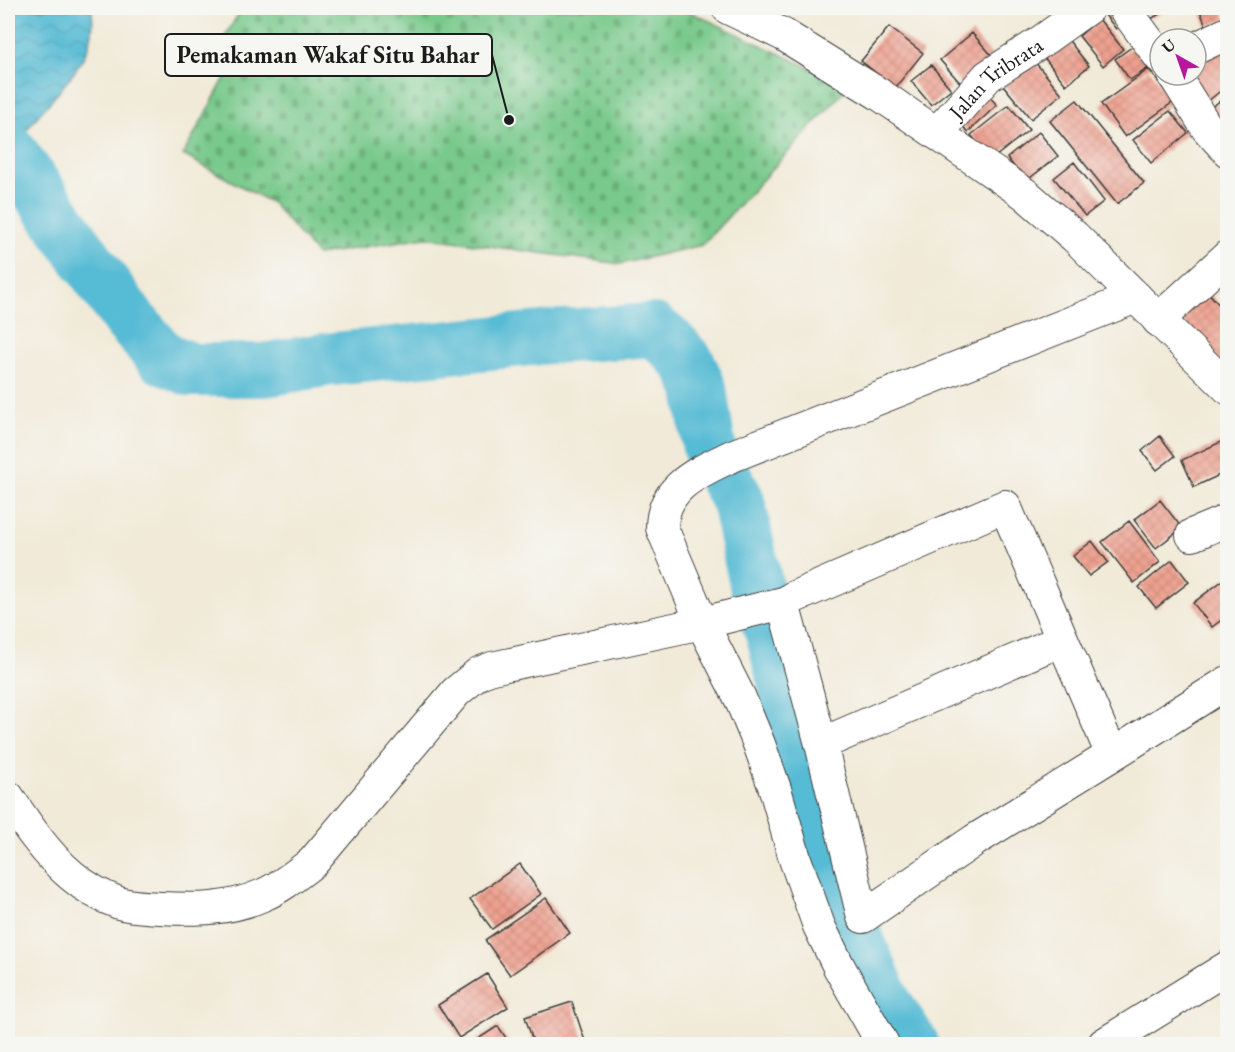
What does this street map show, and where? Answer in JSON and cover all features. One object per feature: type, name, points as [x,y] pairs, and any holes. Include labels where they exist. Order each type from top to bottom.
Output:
[{"type":"street","points":[[728,8],[784,35],[879,94],[1025,194],[1076,237],[1227,388]]},
{"type":"street","name":"Jalan Tribrata","points":[[937,133],[988,76],[1088,8]]},
{"type":"street","points":[[1124,8],[1148,41]]},
{"type":"street","points":[[1208,42],[1227,33]]},
{"type":"street","points":[[1181,87],[1207,128],[1227,151]]},
{"type":"street","points":[[1158,320],[1227,256]]},
{"type":"street","points":[[883,1044],[839,967],[819,926],[795,859],[775,789],[759,744],[740,698],[702,623],[662,528],[662,515],[674,493],[703,470],[732,456],[1136,297]]},
{"type":"street","points":[[8,797],[25,822],[59,863],[71,875],[100,895],[120,904],[192,910],[218,909],[242,903],[287,883],[313,862],[456,692],[478,673],[787,602],[1005,506],[1112,755]]},
{"type":"street","points":[[1192,535],[1227,520]]},
{"type":"street","points":[[787,602],[785,611],[821,744],[863,917],[975,840],[1227,682]]},
{"type":"street","points":[[821,744],[1062,640]]},
{"type":"street","points":[[1108,1044],[1227,967]]},
{"type":"green space","points":[[242,8],[682,8],[849,86],[702,245],[620,264],[425,237],[317,255],[272,203],[183,155],[233,63],[215,53]]},
{"type":"water","points":[[8,8],[91,8],[93,23],[91,38],[79,65],[8,151]]},
{"type":"building","points":[[1144,8],[1170,8],[1151,19]]},
{"type":"building","points":[[1199,8],[1222,8],[1226,19],[1206,26]]},
{"type":"building","points":[[1114,9],[1124,21],[1116,29],[1105,15]]},
{"type":"building","points":[[1099,19],[1123,49],[1103,66],[1079,36]]},
{"type":"building","points":[[889,27],[923,53],[895,88],[861,61]]},
{"type":"building","points":[[1062,32],[1089,66],[1066,85],[1039,51]]},
{"type":"building","points":[[972,33],[995,59],[963,86],[940,60]]},
{"type":"building","points":[[1139,42],[1148,55],[1148,68],[1130,80],[1115,59]]},
{"type":"building","points":[[1228,49],[1228,85],[1203,105],[1189,87],[1208,87],[1208,53]]},
{"type":"building","points":[[1034,61],[1062,94],[1031,119],[1003,85]]},
{"type":"building","points":[[931,65],[951,89],[931,105],[911,81]]},
{"type":"building","points":[[1148,70],[1148,87],[1162,87],[1173,102],[1125,137],[1101,104]]},
{"type":"building","points":[[985,92],[997,105],[968,132],[956,119]]},
{"type":"building","points":[[1228,95],[1228,134],[1209,109]]},
{"type":"building","points":[[1077,100],[1144,183],[1117,204],[1050,121]]},
{"type":"building","points":[[1009,105],[1029,130],[991,160],[971,135]]},
{"type":"building","points":[[1170,111],[1188,133],[1151,163],[1133,140]]},
{"type":"building","points":[[1039,132],[1058,156],[1026,181],[1007,158]]},
{"type":"building","points":[[1074,162],[1104,201],[1085,216],[1054,178]]},
{"type":"building","points":[[1207,291],[1228,315],[1228,366],[1224,369],[1178,316]]},
{"type":"building","points":[[1160,436],[1175,456],[1157,470],[1142,451]]},
{"type":"building","points":[[1225,440],[1228,447],[1228,471],[1194,487],[1182,460]]},
{"type":"building","points":[[1160,500],[1182,528],[1156,548],[1134,520]]},
{"type":"building","points":[[1129,521],[1160,562],[1134,583],[1102,542]]},
{"type":"building","points":[[1092,541],[1108,562],[1089,576],[1073,556]]},
{"type":"building","points":[[1172,560],[1189,582],[1156,608],[1139,587]]},
{"type":"building","points":[[1226,578],[1228,580],[1228,615],[1212,627],[1193,603]]},
{"type":"building","points":[[520,864],[541,894],[492,929],[470,899]]},
{"type":"building","points":[[546,898],[570,933],[510,975],[485,940]]},
{"type":"building","points":[[487,974],[508,1007],[459,1038],[438,1005]]},
{"type":"building","points":[[572,1002],[586,1044],[534,1044],[525,1017]]},
{"type":"building","points":[[498,1026],[510,1044],[470,1044]]},
{"type":"waterway","points":[[9,150],[129,319],[163,358],[192,370],[264,370],[324,360],[550,337],[654,330],[671,344],[689,364],[700,389],[709,448],[738,501],[758,593],[774,639],[805,771],[846,915],[886,1005],[912,1044]]},
{"type":"place","name":"Pemakaman Wakaf Situ Bahar","points":[[509,120]]}]
